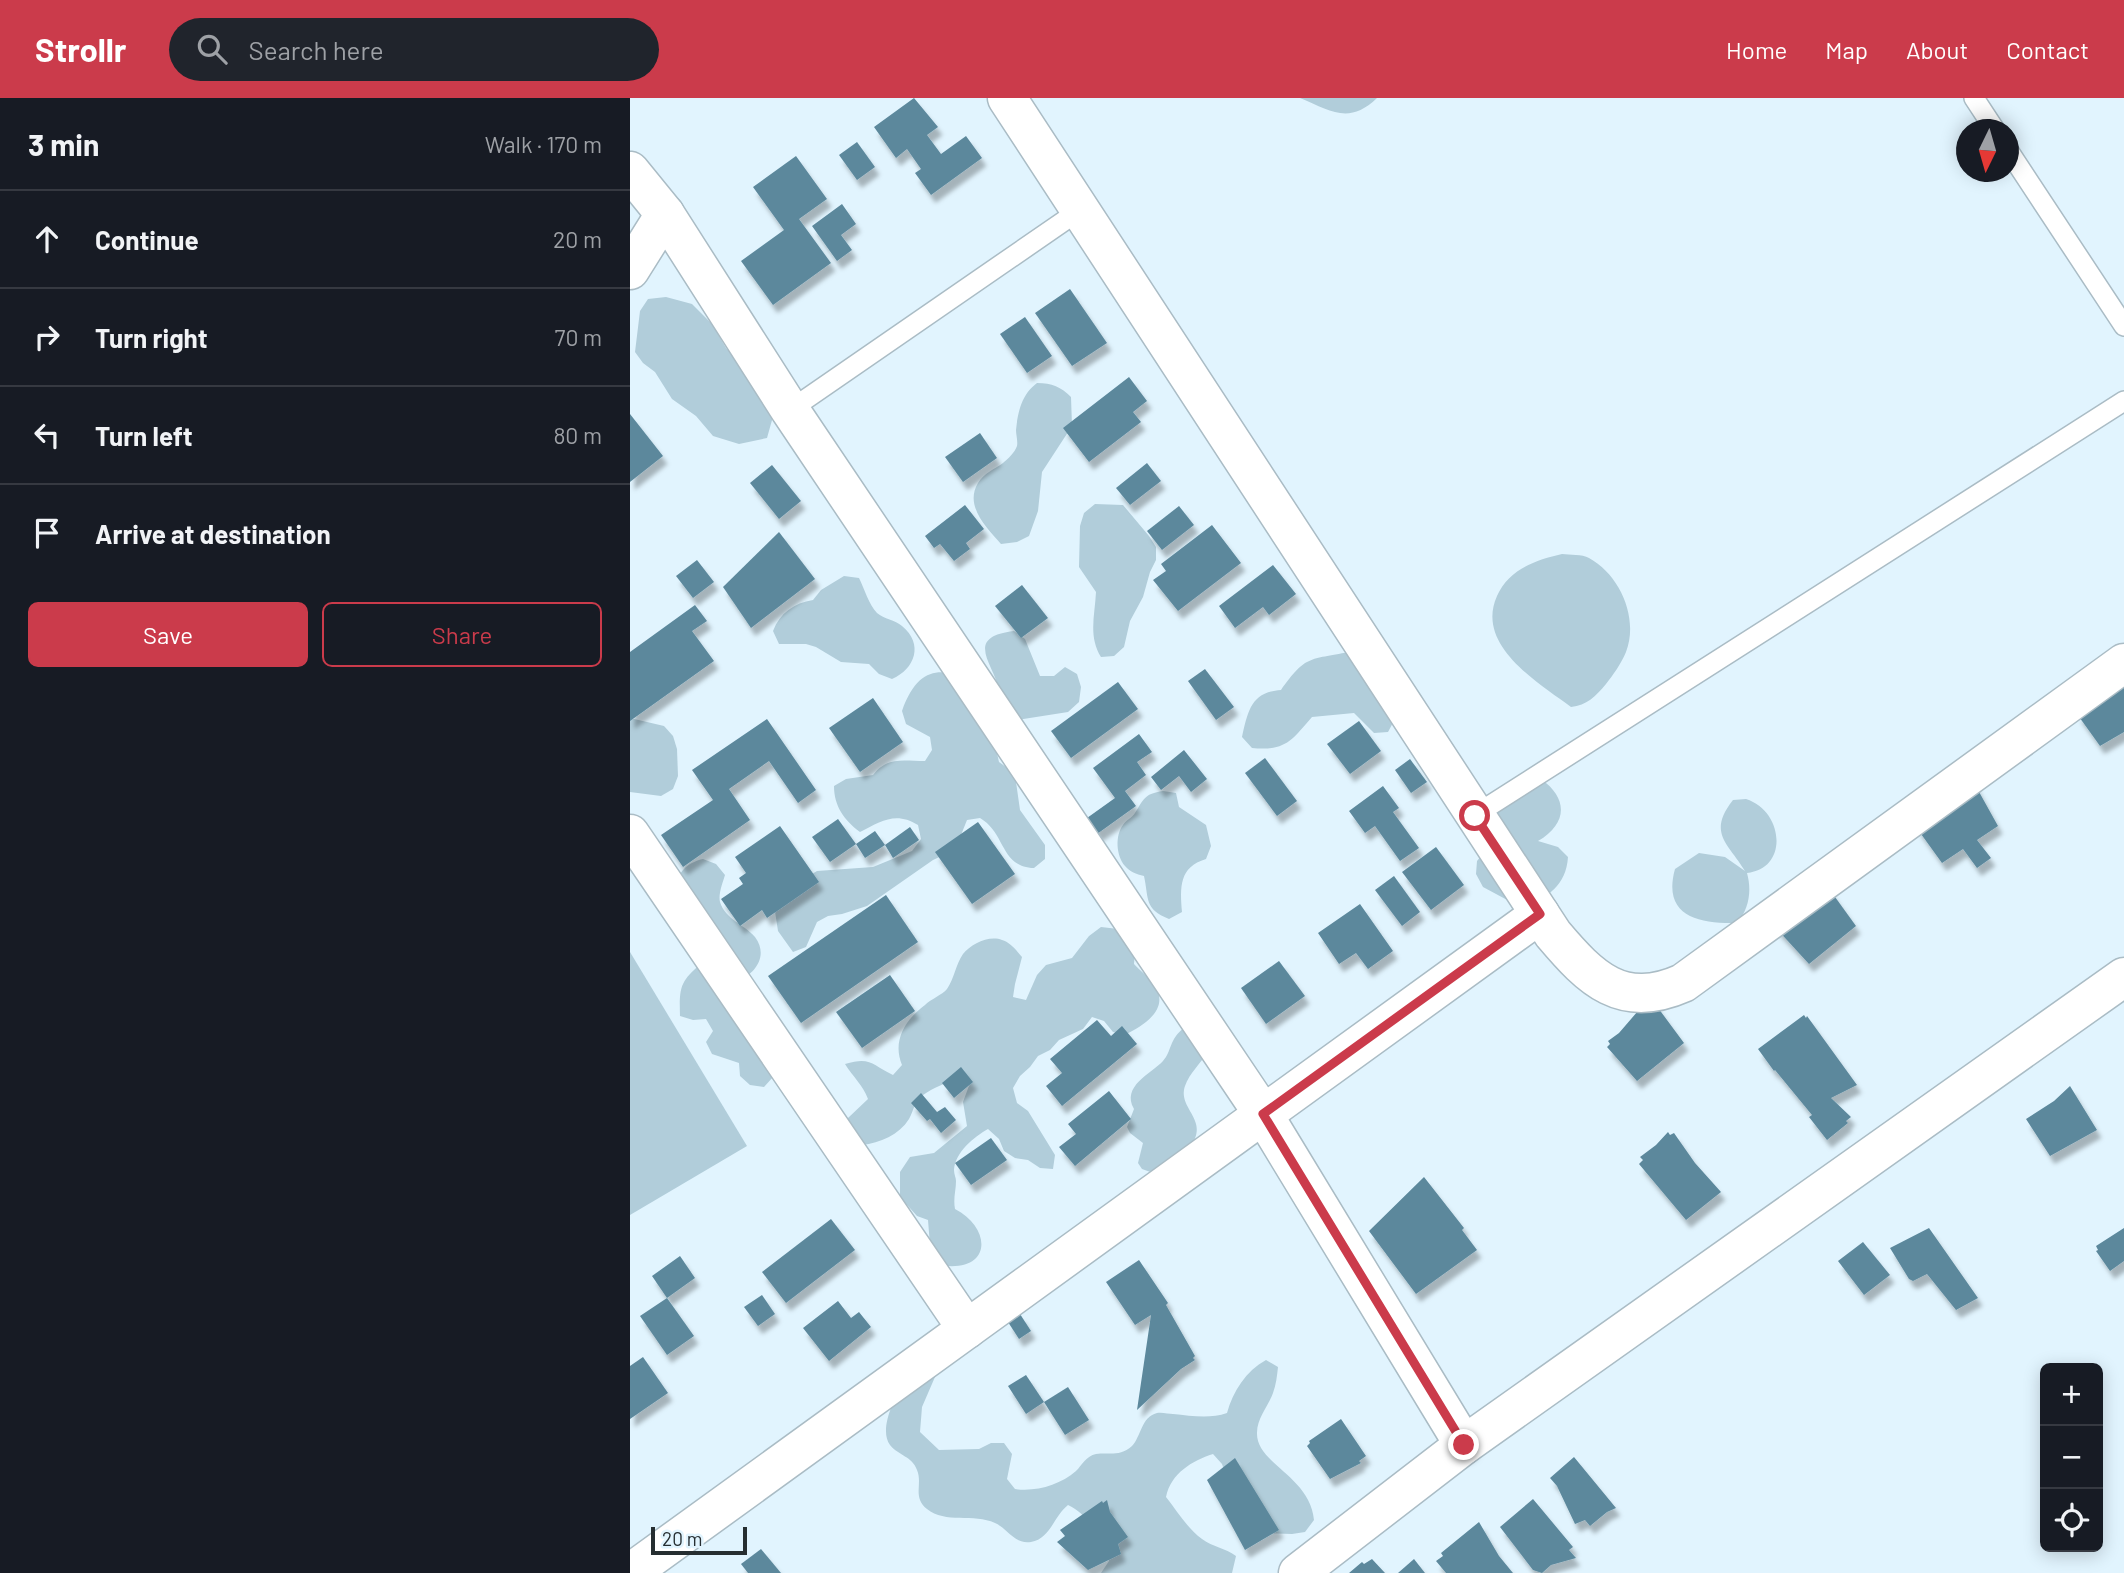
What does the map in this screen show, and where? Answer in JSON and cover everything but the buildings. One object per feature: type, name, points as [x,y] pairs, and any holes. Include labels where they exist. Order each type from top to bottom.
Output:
[{"type":"street","points":[[1007,98],[1553,934],[1589,974],[1634,994],[1661,992],[1694,974],[2124,663]]},
{"type":"street","points":[[630,171],[665,214],[790,410],[1263,1114],[1464,1445]]},
{"type":"street","points":[[630,270],[665,214]]},
{"type":"street","points":[[630,834],[967,1329]]},
{"type":"street","points":[[636,1564],[967,1329],[1540,914]]},
{"type":"street","points":[[1298,1573],[1464,1445],[2124,977]]},
{"type":"lane","points":[[1974,98],[1988,119]]},
{"type":"lane","points":[[2019,167],[2124,326]]},
{"type":"lane","points":[[790,410],[1080,210]]},
{"type":"lane","points":[[1475,816],[2124,401]]},
{"type":"shaded area","points":[[1300,98],[1377,98],[1358,111],[1340,113]]},
{"type":"shaded area","points":[[666,297],[692,304],[712,324],[726,348],[765,388],[774,413],[767,438],[739,444],[713,436],[696,416],[672,399],[655,372],[643,363],[635,352],[640,311],[648,299]]},
{"type":"shaded area","points":[[1037,383],[1056,386],[1071,397],[1072,426],[1042,472],[1038,511],[1029,536],[1017,542],[1001,544],[979,516],[975,508],[974,492],[983,477],[1005,461],[1016,448],[1020,410],[1024,398]]},
{"type":"shaded area","points":[[1095,504],[1123,505],[1156,547],[1156,560],[1143,597],[1130,621],[1124,647],[1114,656],[1101,657],[1097,649],[1093,625],[1096,592],[1079,567],[1080,526],[1084,513]]},
{"type":"shaded area","points":[[1562,554],[1586,557],[1610,575],[1624,599],[1630,625],[1626,652],[1611,677],[1590,700],[1571,707],[1513,660],[1494,630],[1492,614],[1502,587],[1516,572],[1543,559]]},
{"type":"shaded area","points":[[844,576],[859,578],[877,613],[902,626],[913,640],[914,656],[900,675],[892,679],[879,674],[869,664],[841,662],[806,644],[779,644],[773,631],[784,614],[794,606],[813,600],[821,590]]},
{"type":"shaded area","points":[[1014,631],[1025,639],[1040,676],[1054,676],[1065,667],[1077,674],[1081,687],[1079,702],[1068,712],[1017,720],[996,749],[999,762],[1010,770],[1016,782],[1020,810],[1045,845],[1045,859],[1034,868],[1015,862],[988,824],[980,818],[967,820],[957,845],[946,854],[933,860],[867,906],[828,916],[817,922],[806,947],[793,952],[778,931],[774,905],[793,885],[817,871],[873,867],[912,851],[921,839],[918,825],[896,818],[882,821],[860,832],[841,812],[834,786],[846,779],[873,775],[890,762],[925,761],[932,750],[930,737],[906,724],[902,711],[910,693],[930,674],[942,672],[968,678],[999,690],[988,661],[986,645],[989,639],[999,634]]},
{"type":"shaded area","points":[[1349,652],[1395,719],[1388,732],[1374,733],[1354,713],[1312,717],[1287,743],[1273,748],[1252,748],[1242,737],[1249,711],[1257,699],[1281,690],[1297,670],[1309,661]]},
{"type":"shaded area","points":[[630,718],[664,726],[673,736],[677,749],[678,776],[673,789],[661,796],[630,792]]},
{"type":"shaded area","points":[[1541,779],[1556,795],[1561,811],[1555,827],[1538,841],[1558,847],[1568,857],[1567,867],[1560,883],[1554,889],[1524,909],[1483,887],[1476,874],[1477,861],[1486,850],[1492,810]]},
{"type":"shaded area","points":[[1163,791],[1176,793],[1179,807],[1206,825],[1211,846],[1206,859],[1186,873],[1181,894],[1182,912],[1169,919],[1151,907],[1144,876],[1125,866],[1118,846],[1120,829],[1124,823],[1134,815],[1148,796]]},
{"type":"shaded area","points":[[1746,799],[1759,805],[1768,815],[1777,839],[1770,861],[1761,869],[1747,873],[1749,893],[1744,912],[1737,923],[1709,922],[1686,914],[1674,897],[1672,885],[1675,869],[1699,853],[1725,857],[1745,871],[1727,845],[1721,830],[1725,811],[1733,800]]},
{"type":"shaded area","points":[[703,859],[716,864],[725,875],[720,902],[731,917],[755,937],[761,951],[755,969],[738,981],[773,1077],[764,1087],[750,1085],[740,1076],[739,1063],[712,1054],[706,1042],[713,1031],[706,1019],[693,1020],[680,1016],[683,984],[705,960],[684,910],[677,885],[686,868]]},
{"type":"shaded area","points":[[1101,927],[1127,930],[1136,938],[1134,964],[1154,984],[1159,1001],[1157,1008],[1147,1021],[1125,1035],[1113,1032],[1104,1021],[1092,1017],[1083,1029],[1059,1040],[1050,1050],[1038,1056],[1020,1076],[1013,1088],[1017,1103],[1028,1111],[1055,1155],[1053,1169],[1040,1168],[1028,1160],[1015,1158],[1004,1151],[999,1139],[988,1129],[971,1141],[955,1163],[954,1205],[955,1209],[975,1226],[981,1245],[979,1254],[973,1261],[947,1266],[930,1245],[928,1220],[917,1216],[900,1197],[900,1172],[910,1157],[934,1153],[967,1126],[963,1102],[970,1083],[958,1078],[931,1090],[918,1100],[900,1130],[882,1140],[862,1145],[843,1130],[848,1118],[868,1099],[845,1064],[866,1061],[893,1075],[902,1065],[899,1048],[906,1024],[927,1003],[947,989],[963,954],[975,944],[997,939],[1016,950],[1022,957],[1013,997],[1026,1000],[1037,975],[1046,965],[1072,958],[1089,936]]},
{"type":"shaded area","points":[[630,952],[747,1146],[630,1215]]},
{"type":"shaded area","points":[[1184,1028],[1210,1050],[1185,1086],[1185,1101],[1197,1129],[1187,1151],[1156,1174],[1142,1169],[1138,1163],[1143,1143],[1130,1133],[1127,1127],[1134,1109],[1131,1094],[1139,1081],[1163,1061],[1176,1036]]},
{"type":"shaded area","points":[[1266,1360],[1278,1367],[1274,1390],[1257,1428],[1259,1444],[1303,1492],[1314,1520],[1305,1532],[1265,1533],[1236,1504],[1222,1464],[1213,1454],[1184,1469],[1172,1481],[1166,1497],[1197,1535],[1236,1556],[1232,1573],[1101,1573],[1109,1561],[1103,1545],[1088,1521],[1068,1505],[1043,1536],[1031,1542],[1020,1541],[999,1525],[987,1520],[934,1513],[920,1500],[919,1475],[915,1465],[894,1449],[887,1439],[889,1415],[900,1391],[911,1381],[938,1370],[922,1407],[920,1432],[939,1450],[979,1449],[991,1443],[1004,1443],[1012,1454],[1007,1479],[1015,1489],[1039,1488],[1070,1476],[1093,1455],[1119,1453],[1128,1449],[1135,1442],[1144,1423],[1157,1413],[1214,1416],[1227,1413],[1241,1382]]},
{"type":"route","points":[[1464,1445],[1263,1114],[1540,914],[1475,816]]}]
